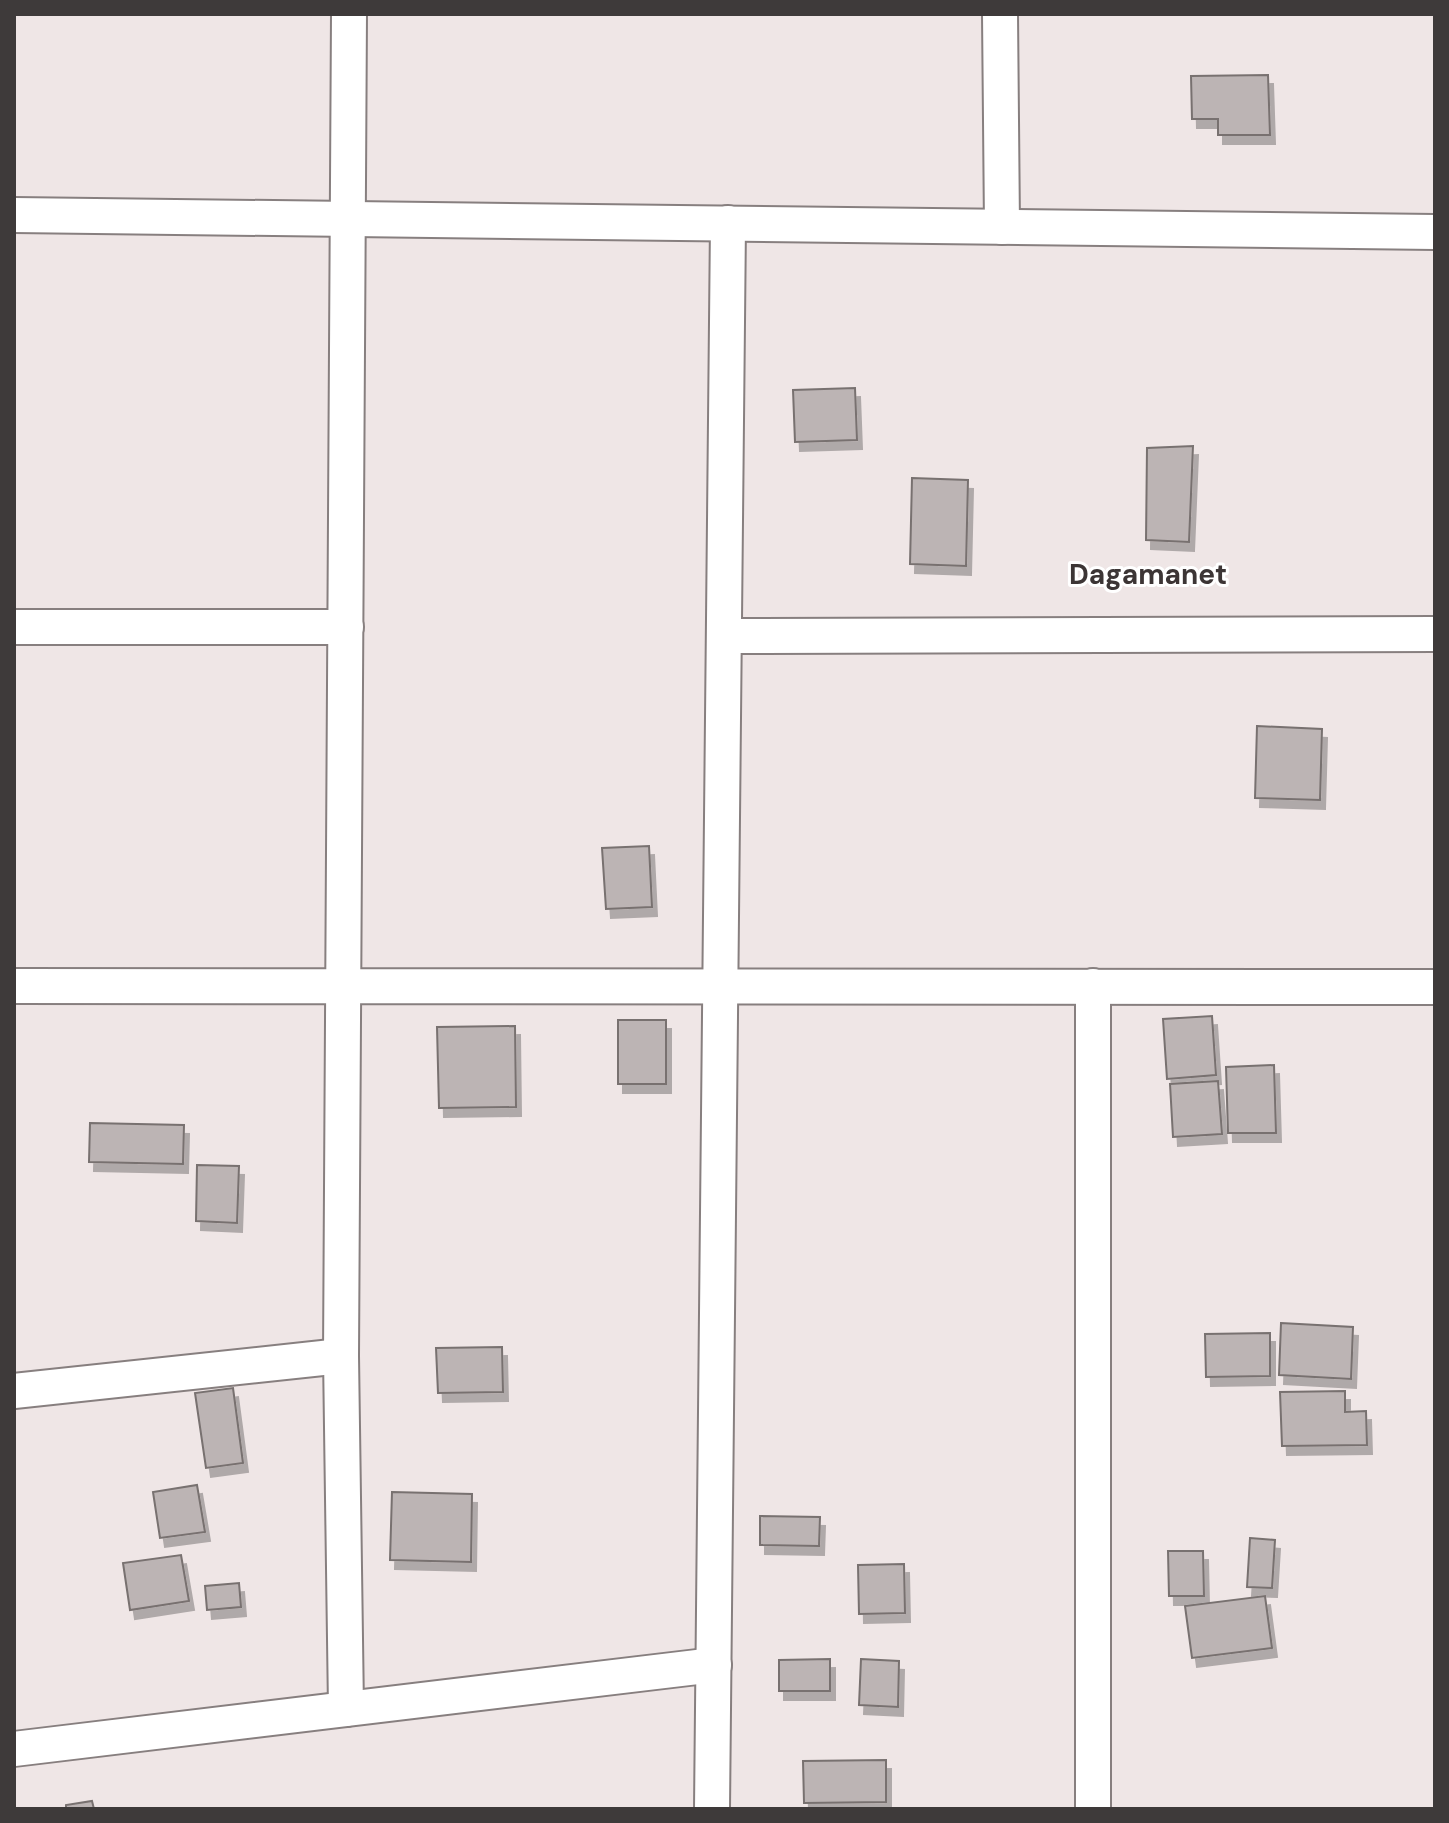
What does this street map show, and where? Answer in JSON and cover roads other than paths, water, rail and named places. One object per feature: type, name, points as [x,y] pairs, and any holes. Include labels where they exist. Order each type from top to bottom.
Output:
[{"type":"street","points":[[346,1709],[341,1356],[349,14]]},
{"type":"street","points":[[1000,14],[1002,227]]},
{"type":"street","points":[[14,215],[1435,232]]},
{"type":"street","points":[[712,1809],[728,223]]},
{"type":"street","points":[[14,627],[346,627]]},
{"type":"street","points":[[724,636],[1435,634]]},
{"type":"street","points":[[14,986],[1435,987]]},
{"type":"street","points":[[1093,986],[1093,1809]]},
{"type":"street","points":[[14,1391],[341,1356]]},
{"type":"street","points":[[14,1749],[714,1665]]},
{"type":"district","name":"Dagamanet","points":[[1148,574]]}]
